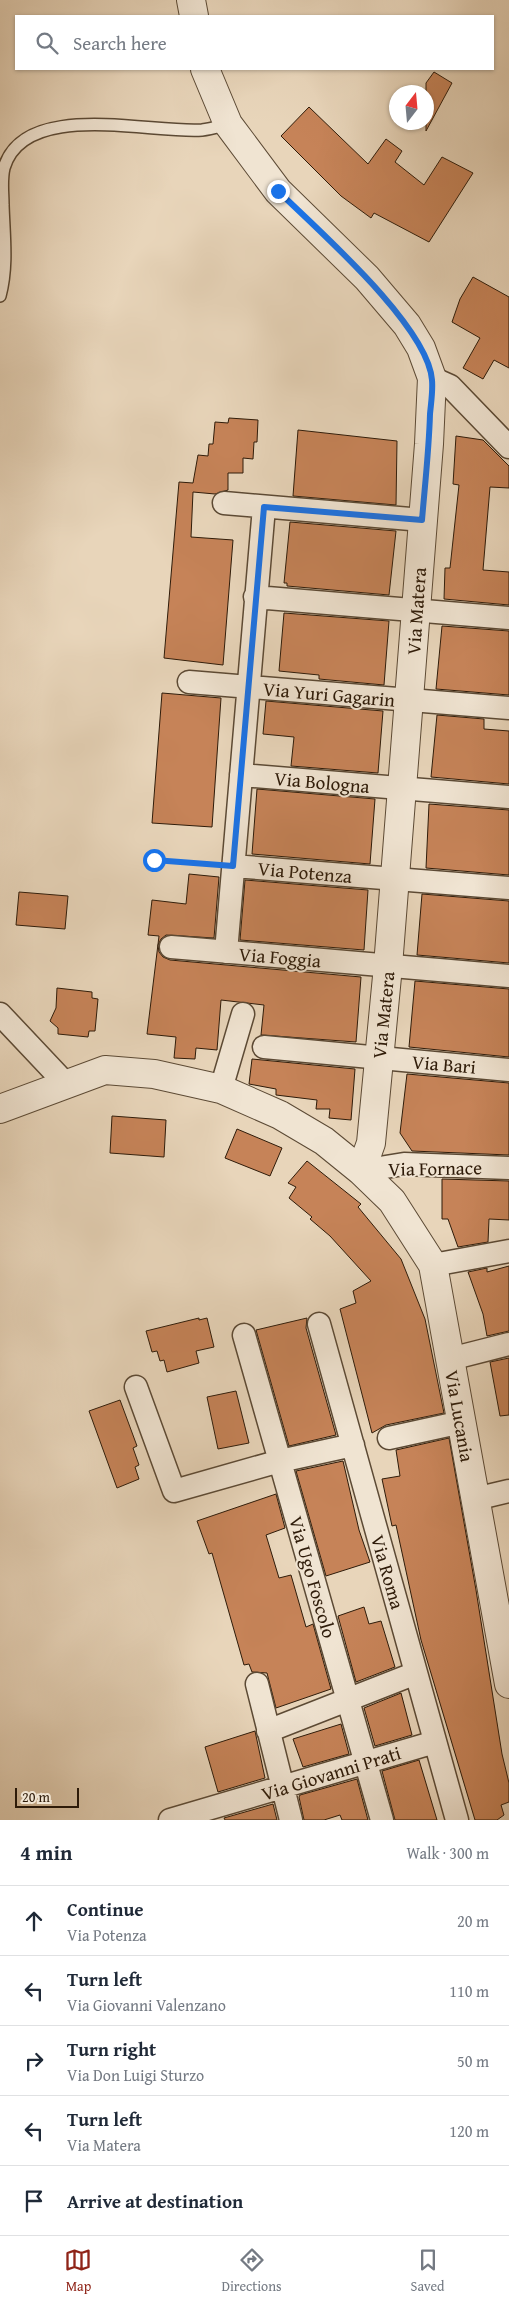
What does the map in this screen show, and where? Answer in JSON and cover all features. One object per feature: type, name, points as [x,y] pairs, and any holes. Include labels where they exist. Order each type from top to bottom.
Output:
[{"type":"street","points":[[191,0],[194,15]]},
{"type":"street","name":"Via Matera","points":[[205,70],[228,124],[278,191],[367,278],[407,325],[421,348],[432,378],[429,444],[396,880],[371,1143],[362,1171]]},
{"type":"street","points":[[432,378],[450,386],[509,447]]},
{"type":"street","points":[[224,504],[422,520]]},
{"type":"street","points":[[226,952],[264,507]]},
{"type":"street","points":[[256,597],[509,618]]},
{"type":"street","name":"Via Yuri Gagarin","points":[[189,682],[509,708]]},
{"type":"street","name":"Via Bologna","points":[[241,775],[509,797]]},
{"type":"street","name":"Via Potenza","points":[[233,866],[509,888]]},
{"type":"street","name":"Via Foggia","points":[[171,947],[509,976]]},
{"type":"street","points":[[0,1014],[66,1084]]},
{"type":"street","points":[[221,1089],[243,1014]]},
{"type":"street","name":"Via Bari","points":[[264,1047],[509,1070]]},
{"type":"street","name":"Via Lucania","points":[[0,1109],[105,1070],[154,1074],[221,1089],[280,1115],[324,1141],[362,1171],[392,1201],[433,1265],[509,1684]]},
{"type":"street","name":"Via Fornace","points":[[362,1171],[404,1164],[509,1168]]},
{"type":"street","points":[[433,1265],[509,1251]]},
{"type":"street","name":"Via Roma","points":[[319,1324],[457,1820]]},
{"type":"street","name":"Via Ugo Foscolo","points":[[244,1335],[382,1820]]},
{"type":"street","points":[[450,1359],[509,1344]]},
{"type":"street","points":[[136,1387],[174,1491],[280,1461],[353,1445]]},
{"type":"street","points":[[389,1438],[462,1422]]},
{"type":"street","points":[[475,1499],[509,1491]]},
{"type":"street","points":[[268,1731],[416,1673]]},
{"type":"street","points":[[257,1684],[291,1820]]},
{"type":"street","name":"Via Giovanni Prati","points":[[170,1820],[210,1815],[283,1788],[435,1742]]},
{"type":"lane","points":[[0,296],[5,267],[1,182],[10,153],[17,144],[38,134],[60,128],[102,124],[203,130],[228,124]]},
{"type":"path","name":"Via Potenza","points":[[154,860],[233,866]]},
{"type":"building","points":[[434,72],[452,83],[434,116],[434,85],[426,85]]},
{"type":"building","points":[[309,107],[368,164],[386,139],[402,151],[395,162],[424,185],[442,157],[473,173],[429,242],[374,213],[371,218],[341,196],[281,136]]},
{"type":"building","points":[[473,277],[509,297],[509,368],[494,360],[483,379],[463,368],[480,338],[452,322],[460,299]]},
{"type":"building","points":[[229,418],[258,420],[257,442],[254,442],[253,459],[243,458],[243,473],[228,473],[228,490],[215,494],[193,492],[191,537],[233,540],[223,665],[164,658],[179,482],[193,483],[198,455],[208,456],[209,444],[213,444],[215,422],[228,423]]},
{"type":"building","points":[[298,430],[397,441],[396,505],[293,496]]},
{"type":"building","points":[[456,436],[483,440],[509,466],[509,488],[490,487],[483,570],[509,572],[509,605],[444,599],[445,568],[450,568],[459,485],[453,484]]},
{"type":"building","points":[[290,522],[396,531],[389,595],[287,586],[287,583],[284,583]]},
{"type":"building","points":[[284,613],[389,621],[384,685],[319,679],[319,675],[279,671]]},
{"type":"building","points":[[442,626],[509,631],[509,695],[436,689]]},
{"type":"building","points":[[162,693],[221,698],[212,827],[152,823]]},
{"type":"building","points":[[266,701],[383,711],[378,773],[291,766],[294,737],[263,734]]},
{"type":"building","points":[[437,715],[484,719],[484,729],[509,731],[509,784],[431,777]]},
{"type":"building","points":[[257,789],[375,799],[370,864],[252,854]]},
{"type":"building","points":[[429,804],[509,810],[509,875],[426,868]]},
{"type":"building","points":[[189,874],[219,877],[214,938],[166,935],[158,945],[159,952],[163,957],[170,960],[361,977],[356,1042],[261,1035],[264,1005],[221,1000],[217,1050],[196,1048],[195,1059],[174,1058],[176,1037],[147,1034],[159,936],[148,935],[152,900],[186,904]]},
{"type":"building","points":[[245,880],[368,890],[364,950],[240,940]]},
{"type":"building","points":[[19,892],[68,896],[65,929],[16,925]]},
{"type":"building","points":[[422,894],[509,901],[509,963],[417,955]]},
{"type":"building","points":[[415,981],[509,989],[509,1057],[409,1047]]},
{"type":"building","points":[[57,988],[92,992],[92,998],[98,999],[95,1031],[89,1031],[88,1037],[58,1034],[58,1028],[50,1021],[56,1008]]},
{"type":"building","points":[[252,1059],[355,1069],[351,1120],[329,1118],[330,1109],[316,1109],[317,1100],[276,1095],[276,1089],[249,1084]]},
{"type":"building","points":[[407,1074],[509,1083],[509,1155],[412,1151],[400,1133]]},
{"type":"building","points":[[112,1116],[166,1120],[164,1157],[110,1153]]},
{"type":"building","points":[[237,1129],[282,1148],[270,1176],[225,1158]]},
{"type":"building","points":[[307,1161],[361,1204],[358,1207],[401,1259],[425,1319],[444,1413],[386,1425],[372,1433],[340,1309],[356,1303],[353,1291],[371,1281],[330,1236],[310,1219],[312,1217],[289,1198],[296,1187],[288,1183]]},
{"type":"building","points":[[442,1179],[509,1181],[509,1220],[489,1219],[488,1242],[458,1247],[448,1219],[442,1219]]},
{"type":"building","points":[[509,1266],[509,1331],[487,1336],[483,1314],[468,1272],[487,1268],[487,1272]]},
{"type":"building","points":[[199,1318],[199,1320],[207,1318],[214,1347],[196,1351],[199,1363],[167,1372],[164,1360],[160,1361],[157,1351],[152,1352],[146,1331]]},
{"type":"building","points":[[307,1318],[306,1328],[336,1435],[289,1446],[256,1330]]},
{"type":"building","points":[[509,1358],[509,1415],[500,1416],[490,1362]]},
{"type":"building","points":[[236,1391],[249,1443],[218,1449],[207,1397]]},
{"type":"building","points":[[120,1400],[137,1446],[133,1448],[139,1465],[135,1467],[139,1479],[117,1488],[89,1411]]},
{"type":"building","points":[[449,1438],[502,1754],[509,1783],[509,1802],[501,1805],[504,1815],[497,1820],[475,1820],[421,1640],[396,1525],[392,1526],[382,1479],[400,1476],[396,1450]]},
{"type":"building","points":[[343,1461],[359,1530],[370,1562],[326,1576],[296,1471]]},
{"type":"building","points":[[276,1494],[285,1528],[266,1535],[279,1578],[291,1575],[306,1627],[313,1624],[331,1689],[276,1708],[267,1673],[252,1672],[249,1664],[244,1665],[212,1553],[209,1554],[197,1521]]},
{"type":"building","points":[[364,1607],[369,1624],[381,1621],[395,1667],[356,1682],[338,1616]]},
{"type":"building","points":[[401,1693],[412,1735],[375,1746],[364,1708]]},
{"type":"building","points":[[341,1724],[349,1754],[303,1767],[293,1739]]},
{"type":"building","points":[[255,1731],[265,1778],[218,1792],[205,1747]]},
{"type":"building","points":[[419,1760],[437,1820],[395,1820],[382,1771]]},
{"type":"building","points":[[357,1779],[368,1820],[342,1820],[340,1815],[324,1820],[304,1820],[300,1795]]},
{"type":"building","points":[[273,1804],[277,1820],[225,1820],[224,1818]]},
{"type":"route","points":[[154,860],[233,866],[264,507],[422,520],[429,444],[432,378],[421,348],[407,325],[367,278],[278,191]]}]
